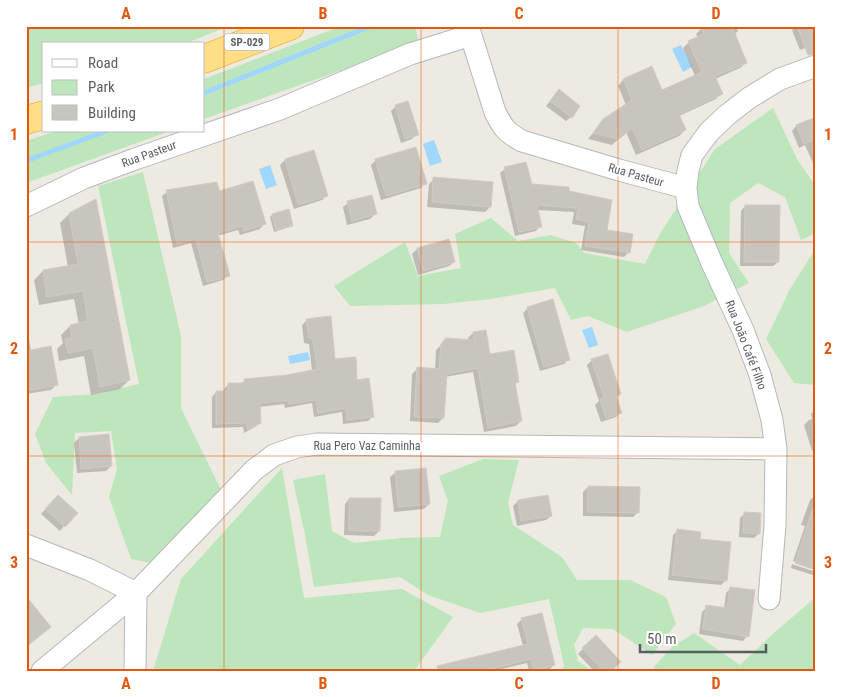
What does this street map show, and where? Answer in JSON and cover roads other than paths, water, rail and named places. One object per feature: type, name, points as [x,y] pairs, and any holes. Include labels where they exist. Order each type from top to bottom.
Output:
[{"type":"highway","name":"SP-029","points":[[205,59],[290,26]]},
{"type":"highway","points":[[26,120],[42,116]]},
{"type":"street","name":"Rua Pasteur","points":[[26,206],[84,178],[280,108],[469,31],[494,112],[501,125],[509,134],[522,141],[686,188]]},
{"type":"street","points":[[686,188],[692,155],[709,132],[721,120],[749,98],[780,79],[816,66]]},
{"type":"street","name":"Rua João Café Filho","points":[[686,188],[688,206],[743,330],[760,376],[772,420],[776,449],[775,525],[769,599]]},
{"type":"street","name":"Rua Pero Vaz Caminha","points":[[42,671],[136,593],[254,470],[274,455],[297,447],[317,444],[776,449]]},
{"type":"street","points":[[26,545],[90,570],[136,593],[135,671]]},
{"type":"water","points":[[681,45],[692,67],[683,72],[672,49]]},
{"type":"water","points":[[434,140],[442,162],[430,166],[423,144]]},
{"type":"water","points":[[270,165],[277,185],[266,189],[259,169]]},
{"type":"water","points":[[592,327],[598,345],[589,348],[582,330]]},
{"type":"water","points":[[308,352],[310,360],[290,364],[288,356]]},
{"type":"waterway","points":[[205,93],[371,26]]},
{"type":"waterway","points":[[26,161],[103,132]]}]
